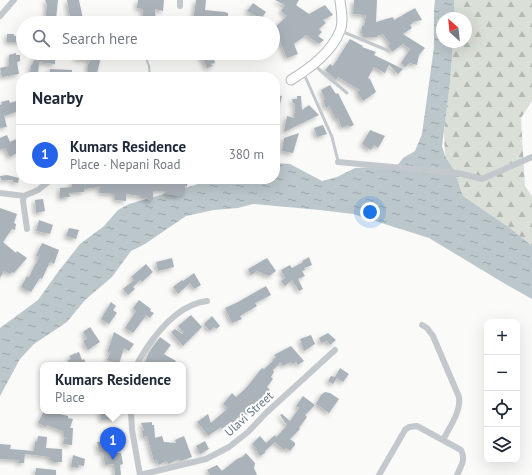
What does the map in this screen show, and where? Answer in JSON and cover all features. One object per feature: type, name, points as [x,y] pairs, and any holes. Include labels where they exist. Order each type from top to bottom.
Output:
[{"type":"street","points":[[0,16],[14,0]]},
{"type":"street","points":[[291,80],[314,65],[341,31],[342,17],[340,0]]},
{"type":"street","points":[[338,162],[395,166],[458,173],[482,179],[532,156]]},
{"type":"street","points":[[0,193],[24,196],[38,190],[46,184]]},
{"type":"street","points":[[24,196],[23,201],[26,229]]},
{"type":"street","points":[[139,362],[150,343],[164,325],[182,310],[198,302],[207,301]]},
{"type":"street","points":[[422,325],[430,331],[433,336],[460,397],[460,406],[443,440]]},
{"type":"street","name":"Ulavi Street","points":[[140,475],[206,459],[229,447],[248,432],[335,350]]},
{"type":"street","points":[[131,414],[132,430],[140,475]]},
{"type":"street","points":[[379,475],[405,430],[409,427],[419,426],[461,450],[463,455],[463,464],[457,475]]},
{"type":"lane","points":[[341,31],[389,51]]},
{"type":"lane","points":[[314,65],[346,93]]},
{"type":"lane","points":[[303,72],[332,136],[338,162]]},
{"type":"green space","points":[[454,0],[532,0],[532,101],[521,118],[525,186],[532,196],[532,246],[510,228],[463,196],[454,170],[445,156],[444,131],[453,48],[472,48],[472,12],[455,12]]},
{"type":"water","points":[[435,0],[454,0],[455,12],[436,12],[436,48],[453,48],[450,83],[442,146],[445,156],[454,170],[463,196],[510,228],[532,246],[532,299],[429,238],[353,214],[253,204],[238,208],[214,210],[186,216],[145,244],[131,251],[112,277],[85,300],[67,322],[34,344],[20,359],[0,396],[0,328],[38,300],[80,244],[104,226],[118,210],[129,204],[198,184],[280,184],[280,163],[290,164],[322,181],[337,177],[355,168],[397,166],[403,158],[415,151],[422,134],[434,47]]},
{"type":"building","points":[[45,0],[58,0],[56,16],[46,16],[47,5]]},
{"type":"building","points":[[67,0],[79,0],[82,16],[70,16]]},
{"type":"building","points":[[138,0],[164,0],[163,11],[155,9],[156,16],[142,16],[143,9],[137,8]]},
{"type":"building","points":[[196,0],[206,0],[205,10],[228,13],[228,16],[194,16]]},
{"type":"building","points":[[275,0],[299,0],[296,5],[309,14],[325,5],[333,15],[323,20],[326,23],[319,29],[322,32],[318,36],[324,40],[319,44],[306,35],[294,44],[298,54],[287,58],[280,42],[280,22],[287,16],[281,11],[285,5]]},
{"type":"building","points":[[354,0],[377,0],[376,22],[393,17],[394,20],[415,8],[422,20],[412,22],[410,25],[412,28],[403,34],[425,48],[419,55],[417,65],[410,63],[405,67],[401,63],[410,49],[403,44],[392,52],[388,45],[390,44],[383,34],[377,37],[363,37],[363,33],[361,33],[366,15],[353,14]]},
{"type":"building","points":[[253,3],[266,12],[263,16],[256,16],[247,11]]},
{"type":"building","points":[[7,34],[14,34],[14,36],[16,36],[16,42],[7,42]]},
{"type":"building","points":[[350,39],[363,46],[362,47],[376,52],[374,55],[403,69],[398,74],[389,65],[385,73],[374,67],[368,78],[370,79],[376,92],[363,101],[357,92],[360,90],[338,77],[336,80],[325,70],[330,64],[333,66]]},
{"type":"building","points":[[16,53],[16,60],[20,60],[17,62],[19,72],[16,72],[16,75],[2,77],[0,68],[9,66],[9,55]]},
{"type":"building","points":[[34,60],[55,60],[55,64],[39,62],[38,72],[30,72]]},
{"type":"building","points":[[90,60],[100,60],[97,72],[88,72]]},
{"type":"building","points":[[203,60],[214,60],[215,63],[211,64],[213,66],[207,68]]},
{"type":"building","points":[[50,69],[72,70],[72,72],[50,72]]},
{"type":"building","points":[[330,85],[336,94],[338,93],[354,125],[349,127],[348,125],[342,128],[338,118],[336,119],[329,106],[326,108],[323,100],[325,99],[321,90]]},
{"type":"building","points":[[297,96],[301,96],[302,110],[309,105],[319,115],[284,132],[287,116],[294,118],[295,104],[293,103],[292,99],[297,99]]},
{"type":"building","points":[[9,100],[10,103],[16,101],[16,112],[4,116],[7,127],[0,128],[0,105],[2,104],[1,102]]},
{"type":"building","points":[[323,125],[327,134],[317,137],[314,128]]},
{"type":"building","points":[[370,130],[385,136],[378,148],[374,145],[371,150],[362,144]]},
{"type":"building","points":[[299,133],[293,153],[282,151],[284,138]]},
{"type":"building","points":[[7,135],[10,142],[16,139],[16,153],[10,157],[5,148],[0,150],[0,138]]},
{"type":"building","points":[[7,175],[16,177],[16,183],[13,182],[13,180],[1,180],[0,176]]},
{"type":"building","points":[[72,184],[187,184],[187,187],[185,186],[185,195],[181,193],[180,196],[166,194],[166,191],[153,191],[153,200],[141,198],[141,196],[126,194],[126,201],[115,200],[115,194],[100,193],[100,187],[84,189],[84,192],[69,193],[70,197],[60,198],[60,188],[72,187]]},
{"type":"building","points":[[43,199],[45,211],[36,213],[35,200]]},
{"type":"building","points":[[0,208],[17,214],[14,223],[16,224],[15,230],[12,229],[3,242],[16,253],[17,251],[27,258],[14,273],[12,272],[10,274],[4,271],[0,278]]},
{"type":"building","points":[[39,220],[53,225],[50,234],[36,231]]},
{"type":"building","points":[[69,228],[79,230],[76,239],[66,236]]},
{"type":"building","points":[[42,243],[59,250],[54,264],[50,262],[42,279],[40,278],[31,292],[21,287],[27,276],[29,277],[39,257],[36,256]]},
{"type":"building","points":[[309,257],[312,265],[304,268],[305,270],[302,271],[305,276],[298,279],[303,289],[299,291],[292,280],[285,286],[281,281],[285,278],[281,270],[290,265],[292,268]]},
{"type":"building","points":[[172,258],[174,267],[158,271],[156,262]]},
{"type":"building","points":[[267,258],[276,271],[269,276],[257,271],[251,275],[248,269]]},
{"type":"building","points":[[146,264],[153,272],[142,282],[140,280],[133,287],[135,289],[128,295],[123,289],[134,280],[131,277]]},
{"type":"building","points":[[194,273],[201,285],[194,289],[190,283],[178,294],[173,287]]},
{"type":"building","points":[[266,286],[271,295],[255,303],[257,306],[240,316],[242,319],[232,323],[225,308]]},
{"type":"building","points":[[139,300],[154,313],[150,318],[146,315],[133,333],[125,328],[136,311],[133,308]]},
{"type":"building","points":[[111,302],[116,306],[113,310],[117,313],[109,324],[101,319]]},
{"type":"building","points":[[191,315],[202,327],[183,346],[171,332],[175,329],[182,334],[184,333],[178,326]]},
{"type":"building","points":[[212,316],[220,326],[216,329],[214,327],[210,331],[204,324]]},
{"type":"building","points":[[90,327],[100,342],[88,350],[83,341],[87,339],[83,332]]},
{"type":"building","points":[[114,332],[134,344],[129,351],[124,348],[120,362],[107,360],[110,353],[108,350]]},
{"type":"building","points":[[328,333],[336,340],[330,345],[327,341],[321,343],[319,338]]},
{"type":"building","points":[[311,335],[315,344],[304,351],[300,339]]},
{"type":"building","points":[[160,337],[171,345],[164,354],[176,361],[145,362],[149,352]]},
{"type":"building","points":[[291,346],[304,361],[298,365],[296,362],[292,364],[290,362],[283,366],[281,362],[273,370],[274,372],[271,377],[273,379],[267,387],[270,390],[266,395],[264,394],[253,410],[251,408],[244,418],[240,415],[229,427],[226,425],[222,429],[221,427],[208,436],[197,422],[208,414],[211,423],[228,408],[223,404],[232,393],[236,397],[246,388],[262,368],[264,369],[273,361],[272,360],[276,357],[274,355]]},
{"type":"building","points":[[79,352],[82,360],[84,359],[85,362],[69,362],[68,360],[71,359],[69,356]]},
{"type":"building","points":[[340,368],[349,374],[343,382],[337,378],[333,384],[328,381],[331,376],[335,377]]},
{"type":"building","points":[[325,392],[330,393],[339,399],[329,413],[316,404],[321,395]]},
{"type":"building","points":[[303,396],[315,405],[305,415],[307,417],[299,428],[300,429],[290,439],[295,443],[295,445],[290,451],[286,448],[284,450],[275,442],[265,451],[265,453],[260,456],[256,450],[257,449],[252,444],[260,436],[266,443],[275,435],[276,437],[287,425],[280,415],[282,414],[290,421],[299,408],[296,406]]},
{"type":"building","points":[[42,414],[60,414],[73,419],[70,428],[73,428],[72,445],[63,444],[64,438],[68,439],[64,437],[64,432],[38,423]]},
{"type":"building","points":[[100,414],[115,414],[116,419],[101,420]]},
{"type":"building","points":[[152,422],[152,425],[154,425],[155,438],[162,436],[164,442],[176,443],[175,440],[184,436],[192,457],[180,461],[179,459],[168,464],[167,461],[158,465],[157,460],[154,461],[147,436],[143,437],[142,431],[144,430],[141,423]]},
{"type":"building","points":[[38,436],[47,437],[46,448],[62,449],[62,462],[53,462],[53,460],[49,460],[50,457],[25,454],[24,463],[18,463],[19,460],[0,459],[0,444],[11,445],[10,449],[34,451],[35,441],[37,442]]},
{"type":"building","points":[[115,440],[117,453],[121,453],[123,464],[120,465],[121,475],[115,475],[114,464],[105,465],[103,452],[99,452],[97,442]]},
{"type":"building","points":[[205,441],[209,449],[200,454],[196,446]]},
{"type":"building","points":[[246,453],[255,463],[254,468],[257,475],[210,475],[207,470],[217,465],[222,471]]},
{"type":"building","points":[[73,455],[85,459],[84,466],[78,465],[78,468],[71,467]]},
{"type":"building","points":[[36,468],[56,470],[56,475],[35,475]]},
{"type":"waterway","points":[[147,60],[150,72]]},
{"type":"place","name":"Kumars Residence","points":[[113,460]]}]
